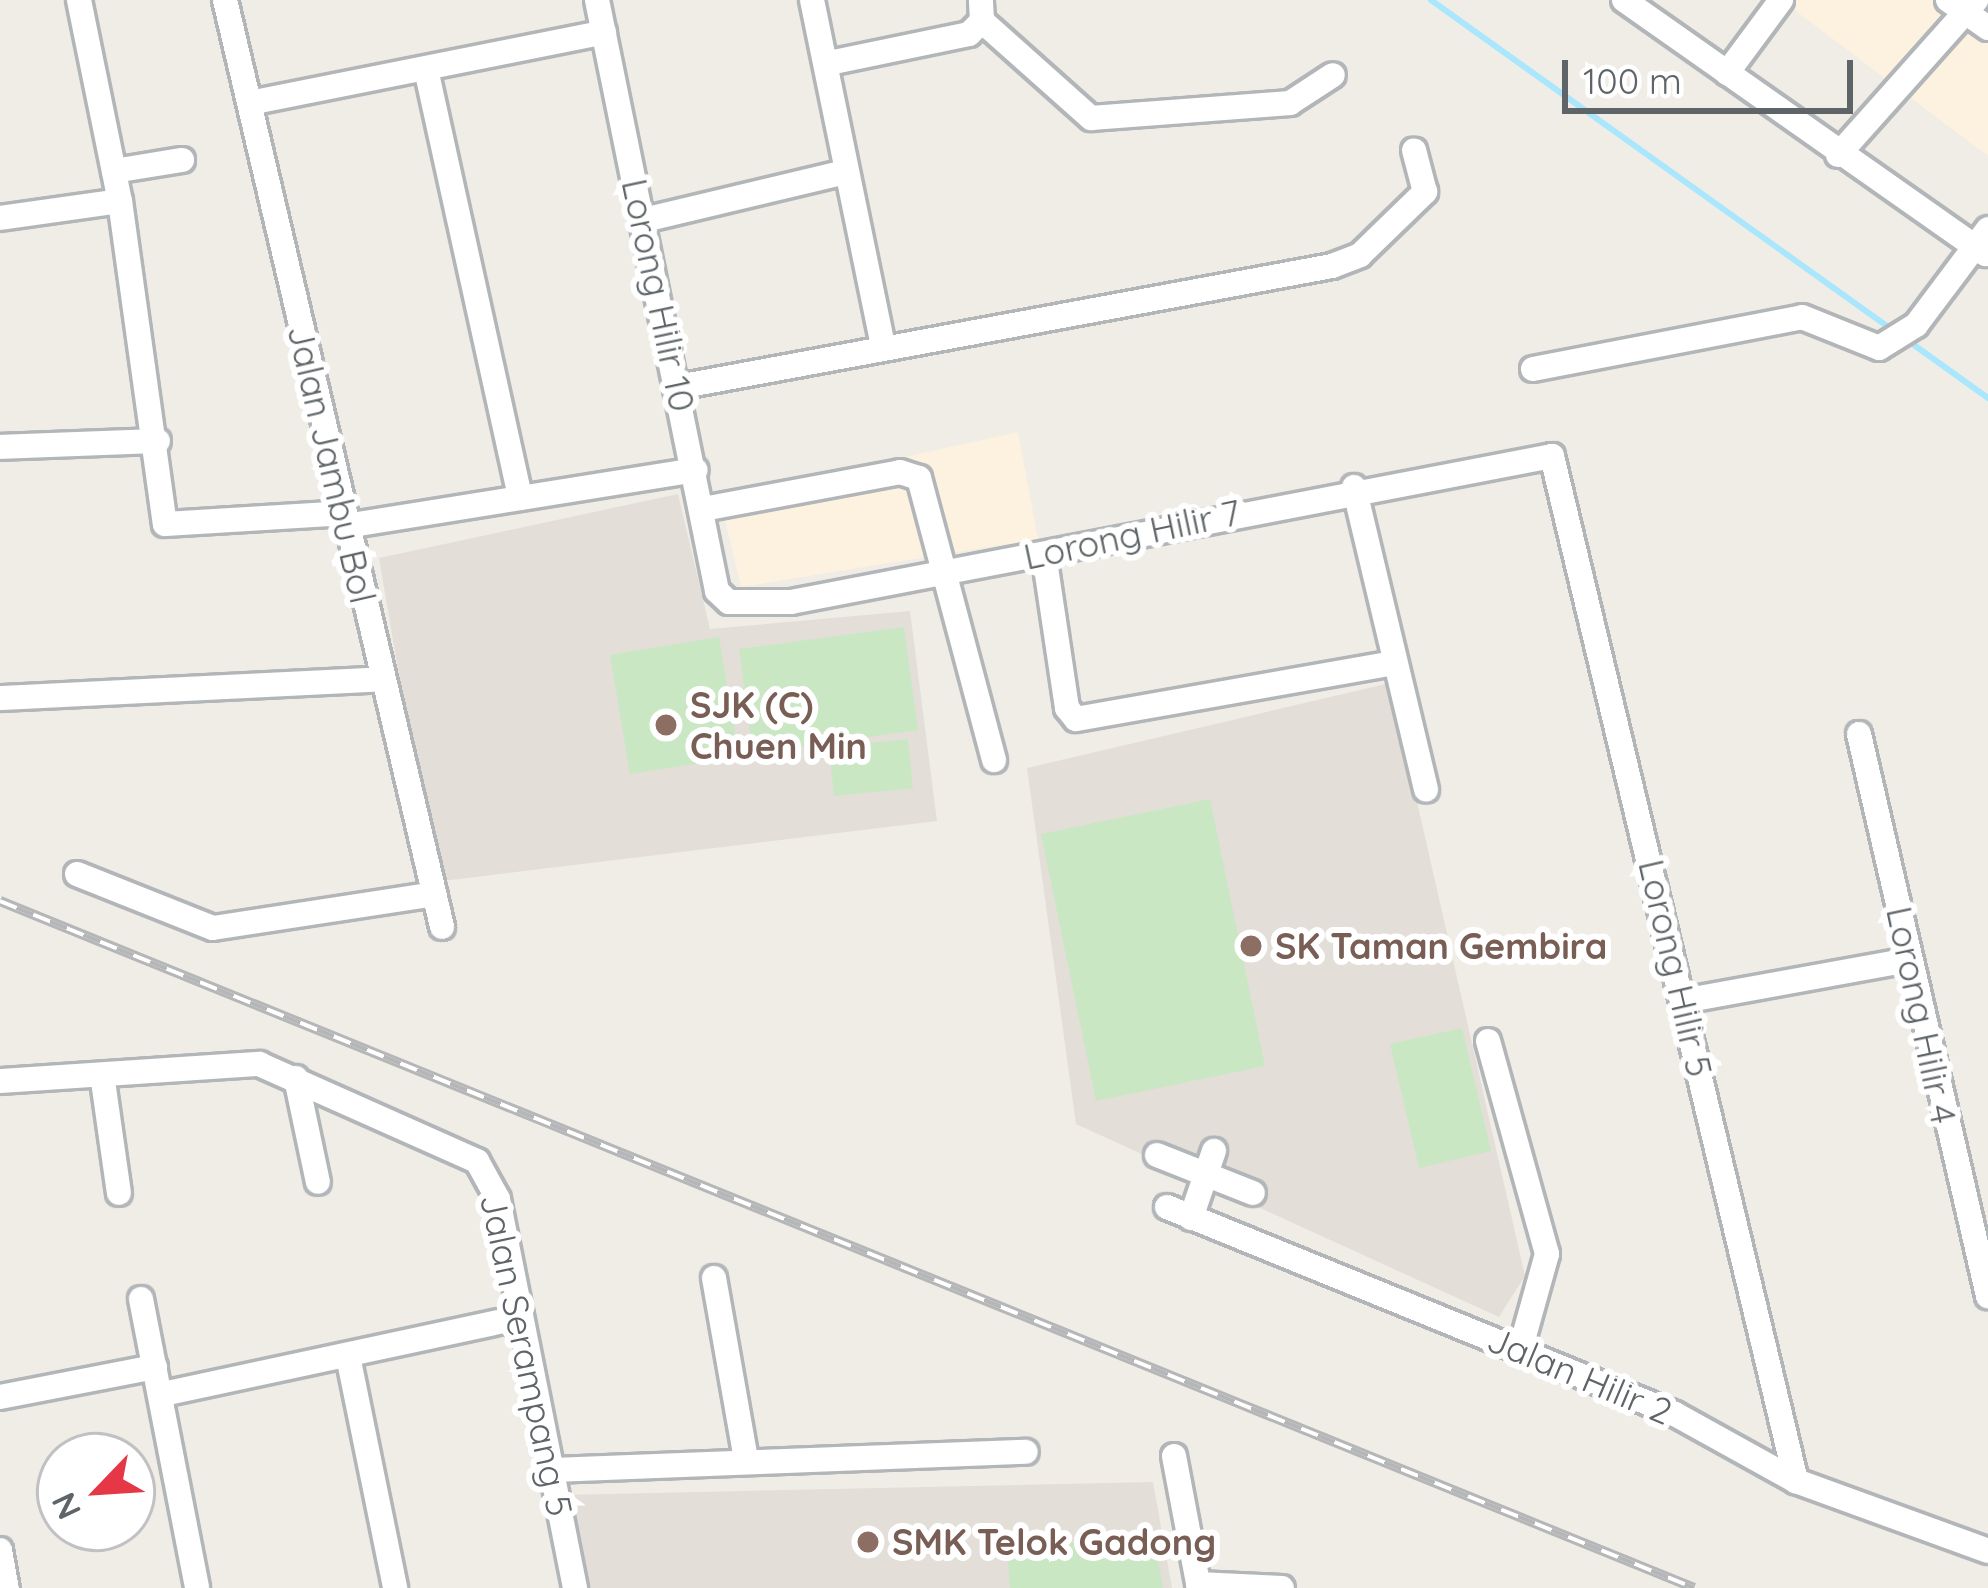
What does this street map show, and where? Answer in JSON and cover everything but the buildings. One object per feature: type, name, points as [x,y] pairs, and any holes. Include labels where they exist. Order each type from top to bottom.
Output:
[{"type":"street","points":[[79,0],[120,201],[158,441],[165,524],[344,519],[696,470]]},
{"type":"street","name":"Jalan Jambu Bol","points":[[225,0],[442,927]]},
{"type":"street","name":"Lorong Hilir 10","points":[[597,0],[717,591]]},
{"type":"street","points":[[812,0],[829,63],[846,172],[882,342]]},
{"type":"street","points":[[1533,368],[1802,317],[1852,341],[1896,339],[1984,244],[1838,155],[1624,0]]},
{"type":"street","points":[[1727,73],[1780,0]]},
{"type":"street","points":[[1838,155],[1963,4],[1988,28]]},
{"type":"street","points":[[829,63],[969,34],[981,10],[1091,118],[1290,103],[1333,76]]},
{"type":"street","points":[[250,103],[604,32]]},
{"type":"street","points":[[427,69],[520,498]]},
{"type":"street","points":[[679,387],[882,342],[1332,266],[1360,255],[1380,225],[1403,219],[1425,192],[1414,150]]},
{"type":"street","points":[[114,171],[182,160]]},
{"type":"street","points":[[644,220],[846,172]]},
{"type":"street","points":[[0,218],[120,201]]},
{"type":"street","points":[[0,446],[158,441]]},
{"type":"street","name":"Lorong Hilir 7","points":[[717,591],[748,608],[1044,554],[1354,487],[1552,456]]},
{"type":"street","name":"Lorong Hilir 5","points":[[1552,456],[1796,1481]]},
{"type":"street","points":[[703,508],[912,473],[994,760]]},
{"type":"street","points":[[1354,487],[1426,790]]},
{"type":"street","points":[[1044,554],[1066,708],[1093,719],[1394,663]]},
{"type":"street","points":[[0,698],[382,679]]},
{"type":"street","name":"Lorong Hilir 4","points":[[1859,734],[1909,960],[1978,1214],[1988,1296]]},
{"type":"street","points":[[77,874],[213,928],[434,894]]},
{"type":"street","points":[[1683,1001],[1909,960]]},
{"type":"street","points":[[1488,1041],[1547,1253],[1520,1351]]},
{"type":"street","name":"Jalan Serampang 5","points":[[0,1081],[103,1081],[259,1064],[487,1172],[575,1588]]},
{"type":"street","points":[[296,1078],[318,1182]]},
{"type":"street","points":[[103,1081],[119,1193]]},
{"type":"street","points":[[1157,1155],[1210,1163],[1253,1193]]},
{"type":"street","points":[[1191,1217],[1210,1163]]},
{"type":"street","name":"Jalan Hilir 2","points":[[1167,1207],[1675,1414],[1796,1481],[1988,1551]]},
{"type":"street","points":[[714,1278],[746,1460]]},
{"type":"street","points":[[141,1299],[197,1588]]},
{"type":"street","points":[[163,1394],[519,1318]]},
{"type":"street","points":[[348,1356],[395,1588]]},
{"type":"street","points":[[0,1397],[154,1367]]},
{"type":"street","points":[[552,1470],[1026,1452]]},
{"type":"street","points":[[1174,1456],[1199,1586],[1282,1588]]},
{"type":"street","points":[[0,1550],[7,1588]]},
{"type":"shaded area","points":[[1781,0],[1948,0],[1988,28],[1988,156]]},
{"type":"shaded area","points":[[1018,432],[1038,539],[741,587],[720,498]]},
{"type":"shaded area","name":"SJK (C) Chuen Min","points":[[678,494],[710,629],[910,611],[937,821],[434,882],[379,558]]},
{"type":"shaded area","name":"SK Taman Gembira","points":[[1390,683],[1525,1276],[1499,1317],[1076,1124],[1027,768]]},
{"type":"shaded area","name":"SMK Telok Gadong","points":[[1153,1482],[1172,1588],[581,1588],[563,1495]]},
{"type":"green space","points":[[904,627],[918,730],[770,751],[767,736],[751,738],[739,649]]},
{"type":"green space","points":[[719,637],[739,757],[630,774],[610,655]]},
{"type":"green space","points":[[908,739],[913,788],[834,796],[829,747]]},
{"type":"green space","points":[[1210,799],[1265,1066],[1096,1101],[1041,834]]},
{"type":"green space","points":[[1462,1028],[1491,1151],[1419,1168],[1390,1044]]},
{"type":"green space","points":[[1154,1537],[1163,1588],[1010,1588],[1007,1548]]},
{"type":"waterway","points":[[1431,0],[1891,329]]},
{"type":"waterway","points":[[1907,340],[1988,398]]},
{"type":"railway","points":[[0,901],[1694,1588]]},
{"type":"place","name":"SJK (C) Chuen Min","points":[[666,725]]},
{"type":"place","name":"SK Taman Gembira","points":[[1251,946]]},
{"type":"place","name":"SMK Telok Gadong","points":[[868,1542]]}]
